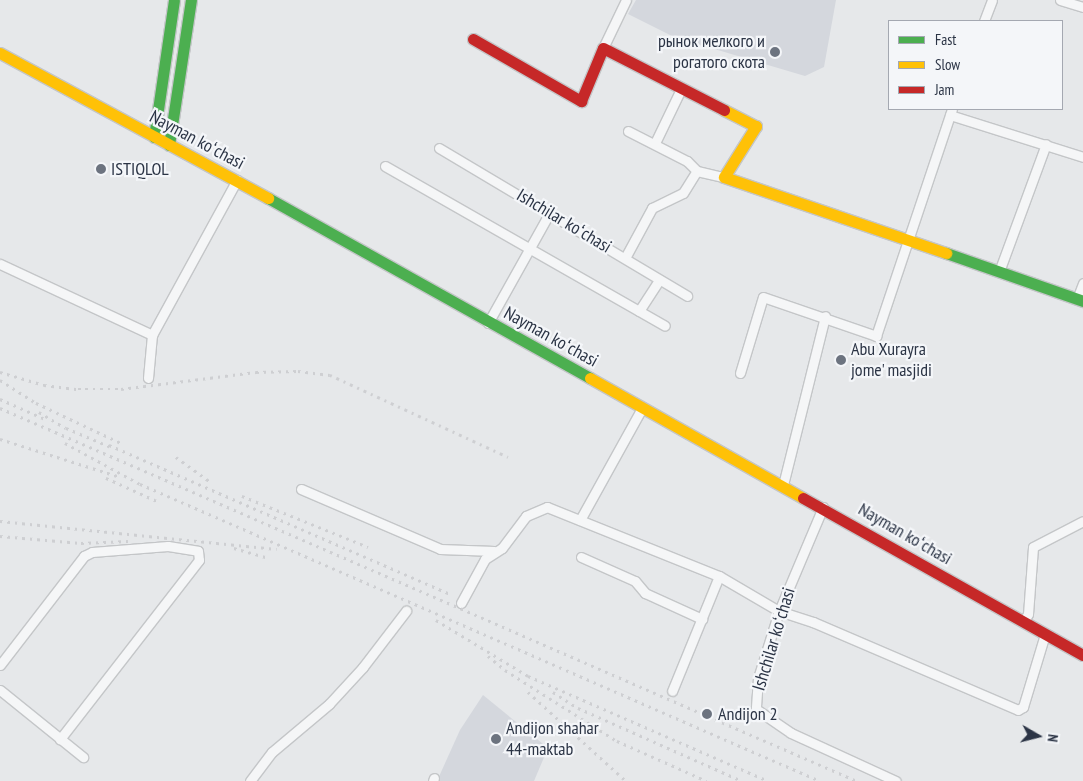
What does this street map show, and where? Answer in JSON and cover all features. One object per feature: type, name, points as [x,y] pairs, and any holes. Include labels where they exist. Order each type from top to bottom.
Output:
[{"type":"main road","points":[[154,137],[174,0]]},
{"type":"main road","points":[[169,145],[190,0]]},
{"type":"main road","points":[[473,39],[581,101],[603,48],[756,126],[724,177],[1080,300]]},
{"type":"main road","name":"Nayman koʻchasi","points":[[0,53],[237,180],[488,323],[823,507],[1083,655]]},
{"type":"street","points":[[603,48],[626,0]]},
{"type":"street","points":[[984,20],[992,0]]},
{"type":"street","points":[[1060,0],[1083,7]]},
{"type":"street","points":[[655,143],[681,89]]},
{"type":"street","points":[[740,373],[763,297],[825,316],[876,336],[906,240],[951,112],[1083,157]]},
{"type":"street","points":[[628,131],[655,143],[687,161],[697,171],[724,177]]},
{"type":"street","points":[[1000,269],[1046,144]]},
{"type":"street","name":"Ishchilar koʻchasi","points":[[439,148],[550,212],[687,296]]},
{"type":"street","points":[[385,166],[665,326]]},
{"type":"street","points":[[625,258],[652,208],[683,193],[697,171]]},
{"type":"street","points":[[148,378],[152,335],[237,180]]},
{"type":"street","points":[[488,323],[550,212]]},
{"type":"street","points":[[0,264],[152,335]]},
{"type":"street","points":[[639,311],[659,280]]},
{"type":"street","points":[[1080,300],[1083,283]]},
{"type":"street","points":[[783,485],[825,316]]},
{"type":"street","points":[[580,520],[642,408]]},
{"type":"street","points":[[301,489],[440,549],[495,551]]},
{"type":"street","name":"Ishchilar koʻchasi","points":[[823,507],[779,611],[758,678],[756,709],[791,733],[896,781]]},
{"type":"street","points":[[461,602],[478,566],[495,551],[502,548],[526,516],[547,508],[719,576],[779,611],[813,622],[1018,710],[1023,708],[1045,634]]},
{"type":"street","points":[[1023,622],[1028,614],[1033,547],[1083,520]]},
{"type":"street","points":[[0,664],[84,556],[92,552],[168,546],[198,551],[199,560],[60,739]]},
{"type":"street","points":[[581,557],[635,581],[645,593],[702,619]]},
{"type":"street","points":[[672,691],[719,576]]},
{"type":"street","points":[[250,781],[272,752],[329,704],[363,667],[406,610]]},
{"type":"street","points":[[0,690],[83,757]]},
{"type":"shaded area","name":"рынок мелкого и рогатого скота","points":[[636,0],[836,0],[824,67],[805,76],[674,37],[628,14]]},
{"type":"shaded area","name":"Andijon shahar 44-maktab","points":[[483,695],[548,748],[534,781],[437,781],[460,730]]},
{"type":"railway","points":[[0,372],[44,385],[78,389],[121,389],[256,372],[298,371],[330,375],[508,457]]},
{"type":"railway","points":[[0,380],[36,403],[123,444]]},
{"type":"railway","points":[[0,399],[45,419]]},
{"type":"railway","points":[[0,408],[857,781]]},
{"type":"railway","points":[[39,412],[66,428],[113,448]]},
{"type":"railway","points":[[0,439],[117,476]]},
{"type":"railway","points":[[65,443],[140,484],[820,781]]},
{"type":"railway","points":[[109,445],[450,594]]},
{"type":"railway","points":[[176,457],[212,483]]},
{"type":"railway","points":[[106,478],[159,502]]},
{"type":"railway","points":[[242,496],[368,547]]},
{"type":"railway","points":[[0,521],[277,549]]},
{"type":"railway","points":[[0,536],[81,543],[128,541]]},
{"type":"railway","points":[[234,548],[270,558]]},
{"type":"railway","points":[[436,620],[528,676],[768,781]]},
{"type":"railway","points":[[488,656],[505,670],[617,741],[707,781]]},
{"type":"railway","points":[[528,692],[626,781]]},
{"type":"railway","points":[[553,692],[578,708],[742,781]]},
{"type":"traffic: fast","points":[[154,137],[174,0]]},
{"type":"traffic: fast","points":[[169,145],[191,0]]},
{"type":"traffic: fast","points":[[268,198],[590,378]]},
{"type":"traffic: fast","points":[[946,253],[1083,301]]},
{"type":"traffic: slow","points":[[0,53],[268,198]]},
{"type":"traffic: slow","points":[[724,110],[756,126],[724,177],[946,253]]},
{"type":"traffic: slow","points":[[590,378],[803,498]]},
{"type":"traffic: jam","points":[[473,39],[581,101],[603,48],[724,110]]},
{"type":"traffic: jam","points":[[803,498],[1083,655]]},
{"type":"place","name":"рынок мелкого и рогатого скота","points":[[775,52]]},
{"type":"place","name":"ISTIQLOL","points":[[101,169]]},
{"type":"place","name":"Abu Xurayra jome' masjidi","points":[[841,360]]},
{"type":"place","name":"Andijon 2","points":[[707,714]]},
{"type":"place","name":"Andijon shahar 44-maktab","points":[[496,739]]}]
